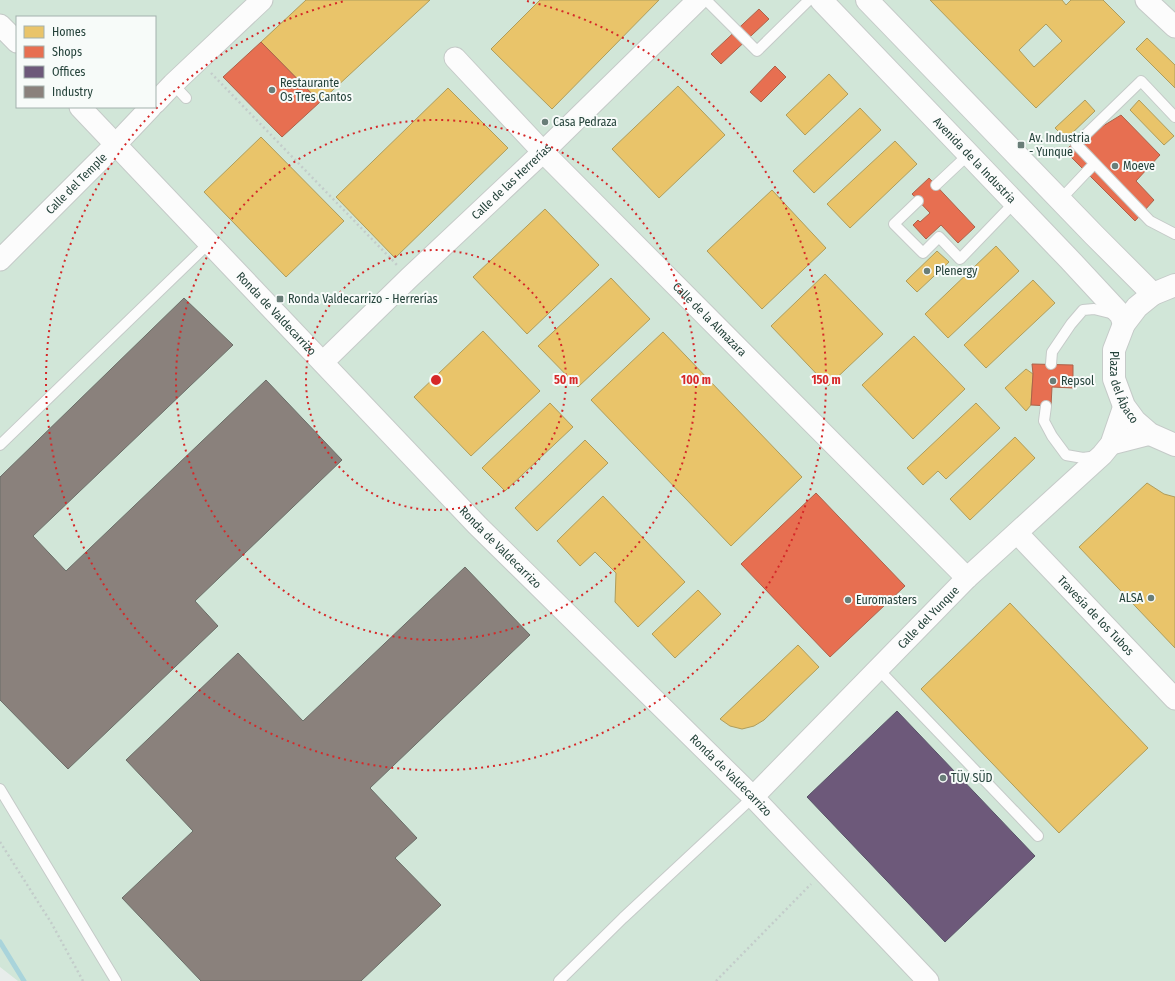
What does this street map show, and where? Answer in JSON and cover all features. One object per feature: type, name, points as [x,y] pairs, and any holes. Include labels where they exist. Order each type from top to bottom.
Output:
[{"type":"street","points":[[156,102],[179,91],[199,60],[262,0]]},
{"type":"street","name":"Calle de las Herrerías","points":[[323,362],[409,278],[544,152],[698,0]]},
{"type":"street","name":"Avenida de la Industria","points":[[821,0],[1070,259],[1122,319]]},
{"type":"street","points":[[867,0],[1153,294]]},
{"type":"street","points":[[1146,0],[1175,27]]},
{"type":"street","points":[[0,25],[16,41]]},
{"type":"street","name":"Calle de la Almazara","points":[[454,58],[544,152],[967,578]]},
{"type":"street","name":"Ronda de Valdecarrizo","points":[[81,108],[477,525],[753,797],[928,981]]},
{"type":"street","name":"Calle del Temple","points":[[0,260],[150,108]]},
{"type":"street","name":"Plaza del Ábaco","points":[[1175,285],[1153,294],[1122,319],[1114,350],[1114,379],[1124,406],[1135,421],[1150,434],[1175,445]]},
{"type":"street","name":"Calle del Yunque","points":[[1107,450],[1124,406]]},
{"type":"street","name":"Calle del Yunque","points":[[753,797],[967,578],[1107,450],[1150,434]]},
{"type":"street","name":"Travesía de los Tubos","points":[[1017,533],[1175,699]]},
{"type":"lane","points":[[706,0],[757,51],[809,0]]},
{"type":"lane","points":[[1175,117],[1141,82],[1076,144],[1150,221],[1175,234]]},
{"type":"lane","points":[[936,185],[969,154]]},
{"type":"lane","points":[[1060,200],[1094,164]]},
{"type":"lane","points":[[918,200],[894,224],[923,253],[947,230]]},
{"type":"lane","points":[[939,237],[960,259],[1015,202]]},
{"type":"lane","points":[[0,445],[209,243]]},
{"type":"lane","points":[[1051,364],[1052,352],[1071,324],[1083,310],[1094,309],[1122,319]]},
{"type":"lane","points":[[1046,406],[1044,421],[1052,436],[1066,455],[1083,458],[1107,450]]},
{"type":"lane","points":[[878,669],[1038,836]]},
{"type":"lane","points":[[0,789],[116,981]]},
{"type":"lane","points":[[559,981],[623,918],[753,797]]},
{"type":"path","points":[[199,60],[409,278]]},
{"type":"path","points":[[0,842],[52,924],[83,981]]},
{"type":"path","points":[[716,981],[823,871]]},
{"type":"green space","points":[[0,0],[1175,0],[1175,981],[18,981],[0,967]]},
{"type":"building: Homes","points":[[306,0],[430,0],[320,102],[261,42]]},
{"type":"building: Homes","points":[[540,0],[659,0],[552,109],[491,49]]},
{"type":"building: Homes","points":[[930,0],[1062,0],[1066,5],[1071,0],[1103,0],[1125,22],[1036,108]],"holes":[[[1046,24],[1062,41],[1034,67],[1019,50]]]},
{"type":"building: Homes","points":[[1147,38],[1175,65],[1175,88],[1136,49]]},
{"type":"building: Homes","points":[[829,74],[848,94],[805,135],[786,115]]},
{"type":"building: Homes","points":[[678,86],[725,135],[659,198],[612,149]]},
{"type":"building: Homes","points":[[448,88],[508,148],[395,258],[336,197]]},
{"type":"building: Homes","points":[[1085,100],[1095,111],[1066,139],[1055,128]]},
{"type":"building: Homes","points":[[1139,100],[1174,136],[1164,145],[1130,110]]},
{"type":"building: Homes","points":[[860,108],[881,130],[814,193],[793,171]]},
{"type":"building: Homes","points":[[261,137],[344,221],[286,277],[204,192]]},
{"type":"building: Homes","points":[[895,141],[917,164],[850,228],[827,204]]},
{"type":"building: Homes","points":[[772,190],[826,248],[762,309],[707,251]]},
{"type":"building: Homes","points":[[545,209],[599,265],[527,334],[473,277]]},
{"type":"building: Homes","points":[[996,246],[1019,271],[948,338],[925,314]]},
{"type":"building: Homes","name":"Plenergy","points":[[937,251],[949,262],[917,292],[906,281]]},
{"type":"building: Homes","points":[[825,274],[883,334],[828,386],[771,326]]},
{"type":"building: Homes","points":[[611,278],[650,319],[578,387],[538,346]]},
{"type":"building: Homes","points":[[1033,280],[1055,303],[986,368],[964,345]]},
{"type":"building: Homes","points":[[483,331],[540,391],[471,456],[414,397]]},
{"type":"building: Homes","points":[[663,332],[802,477],[731,546],[591,400]]},
{"type":"building: Homes","points":[[914,336],[965,389],[913,439],[862,385]]},
{"type":"building: Homes","points":[[1026,369],[1033,374],[1031,405],[1026,411],[1005,388]]},
{"type":"building: Homes","points":[[550,403],[573,427],[505,491],[482,468]]},
{"type":"building: Homes","points":[[976,403],[1000,428],[946,479],[938,471],[923,485],[907,468]]},
{"type":"building: Homes","points":[[1015,437],[1035,458],[970,520],[950,499]]},
{"type":"building: Homes","points":[[585,440],[608,463],[537,531],[515,508]]},
{"type":"building: Homes","name":"ALSA","points":[[1147,483],[1164,494],[1175,497],[1175,648],[1079,547]]},
{"type":"building: Homes","points":[[603,496],[685,582],[638,627],[615,602],[616,573],[595,552],[580,566],[557,541]]},
{"type":"building: Homes","points":[[698,590],[721,614],[675,658],[652,634]]},
{"type":"building: Homes","points":[[1010,603],[1148,748],[1059,833],[921,689]]},
{"type":"building: Homes","points":[[798,645],[819,667],[764,720],[754,726],[742,729],[730,726],[720,719]]},
{"type":"building: Shops","points":[[759,9],[769,19],[721,64],[711,54]]},
{"type":"building: Shops","name":"Restaurante Os Tres Cantos","points":[[261,42],[320,102],[282,137],[223,77]]},
{"type":"building: Shops","points":[[775,66],[786,77],[761,102],[750,92]]},
{"type":"building: Shops","name":"Moeve","points":[[1121,115],[1160,155],[1136,181],[1154,200],[1135,221],[1065,151],[1087,130],[1092,136],[1103,126]]},
{"type":"building: Shops","name":"Plenergy","points":[[929,178],[975,227],[958,243],[941,225],[926,239],[913,225],[918,220],[920,222],[930,213],[912,194]]},
{"type":"building: Shops","name":"Repsol","points":[[1032,364],[1073,365],[1073,388],[1052,387],[1051,406],[1031,405],[1033,374]]},
{"type":"building: Shops","points":[[816,493],[905,586],[830,657],[741,564]]},
{"type":"building: Offices","points":[[897,711],[1035,856],[945,942],[807,797]]},
{"type":"building: Industry","points":[[184,298],[233,345],[33,536],[66,571],[266,380],[342,460],[195,601],[218,626],[68,769],[0,700],[0,477]]},
{"type":"building: Industry","points":[[465,567],[530,635],[370,788],[417,838],[395,858],[441,905],[361,981],[201,981],[122,898],[193,831],[126,760],[238,653],[303,721]]},
{"type":"waterway","points":[[0,942],[24,981]]},
{"type":"place","name":"Restaurante Os Tres Cantos","points":[[272,90]]},
{"type":"place","name":"Casa Pedraza","points":[[545,122]]},
{"type":"place","name":"Av. Industria - Yunque","points":[[1021,145]]},
{"type":"place","name":"Moeve","points":[[1115,166]]},
{"type":"place","name":"Plenergy","points":[[927,271]]},
{"type":"place","name":"Ronda Valdecarrizo - Herrerías","points":[[280,299]]},
{"type":"place","name":"Repsol","points":[[1053,381]]},
{"type":"place","name":"ALSA","points":[[1151,598]]},
{"type":"place","name":"Euromasters","points":[[848,600]]},
{"type":"place","name":"TÜV SÜD","points":[[943,778]]}]
